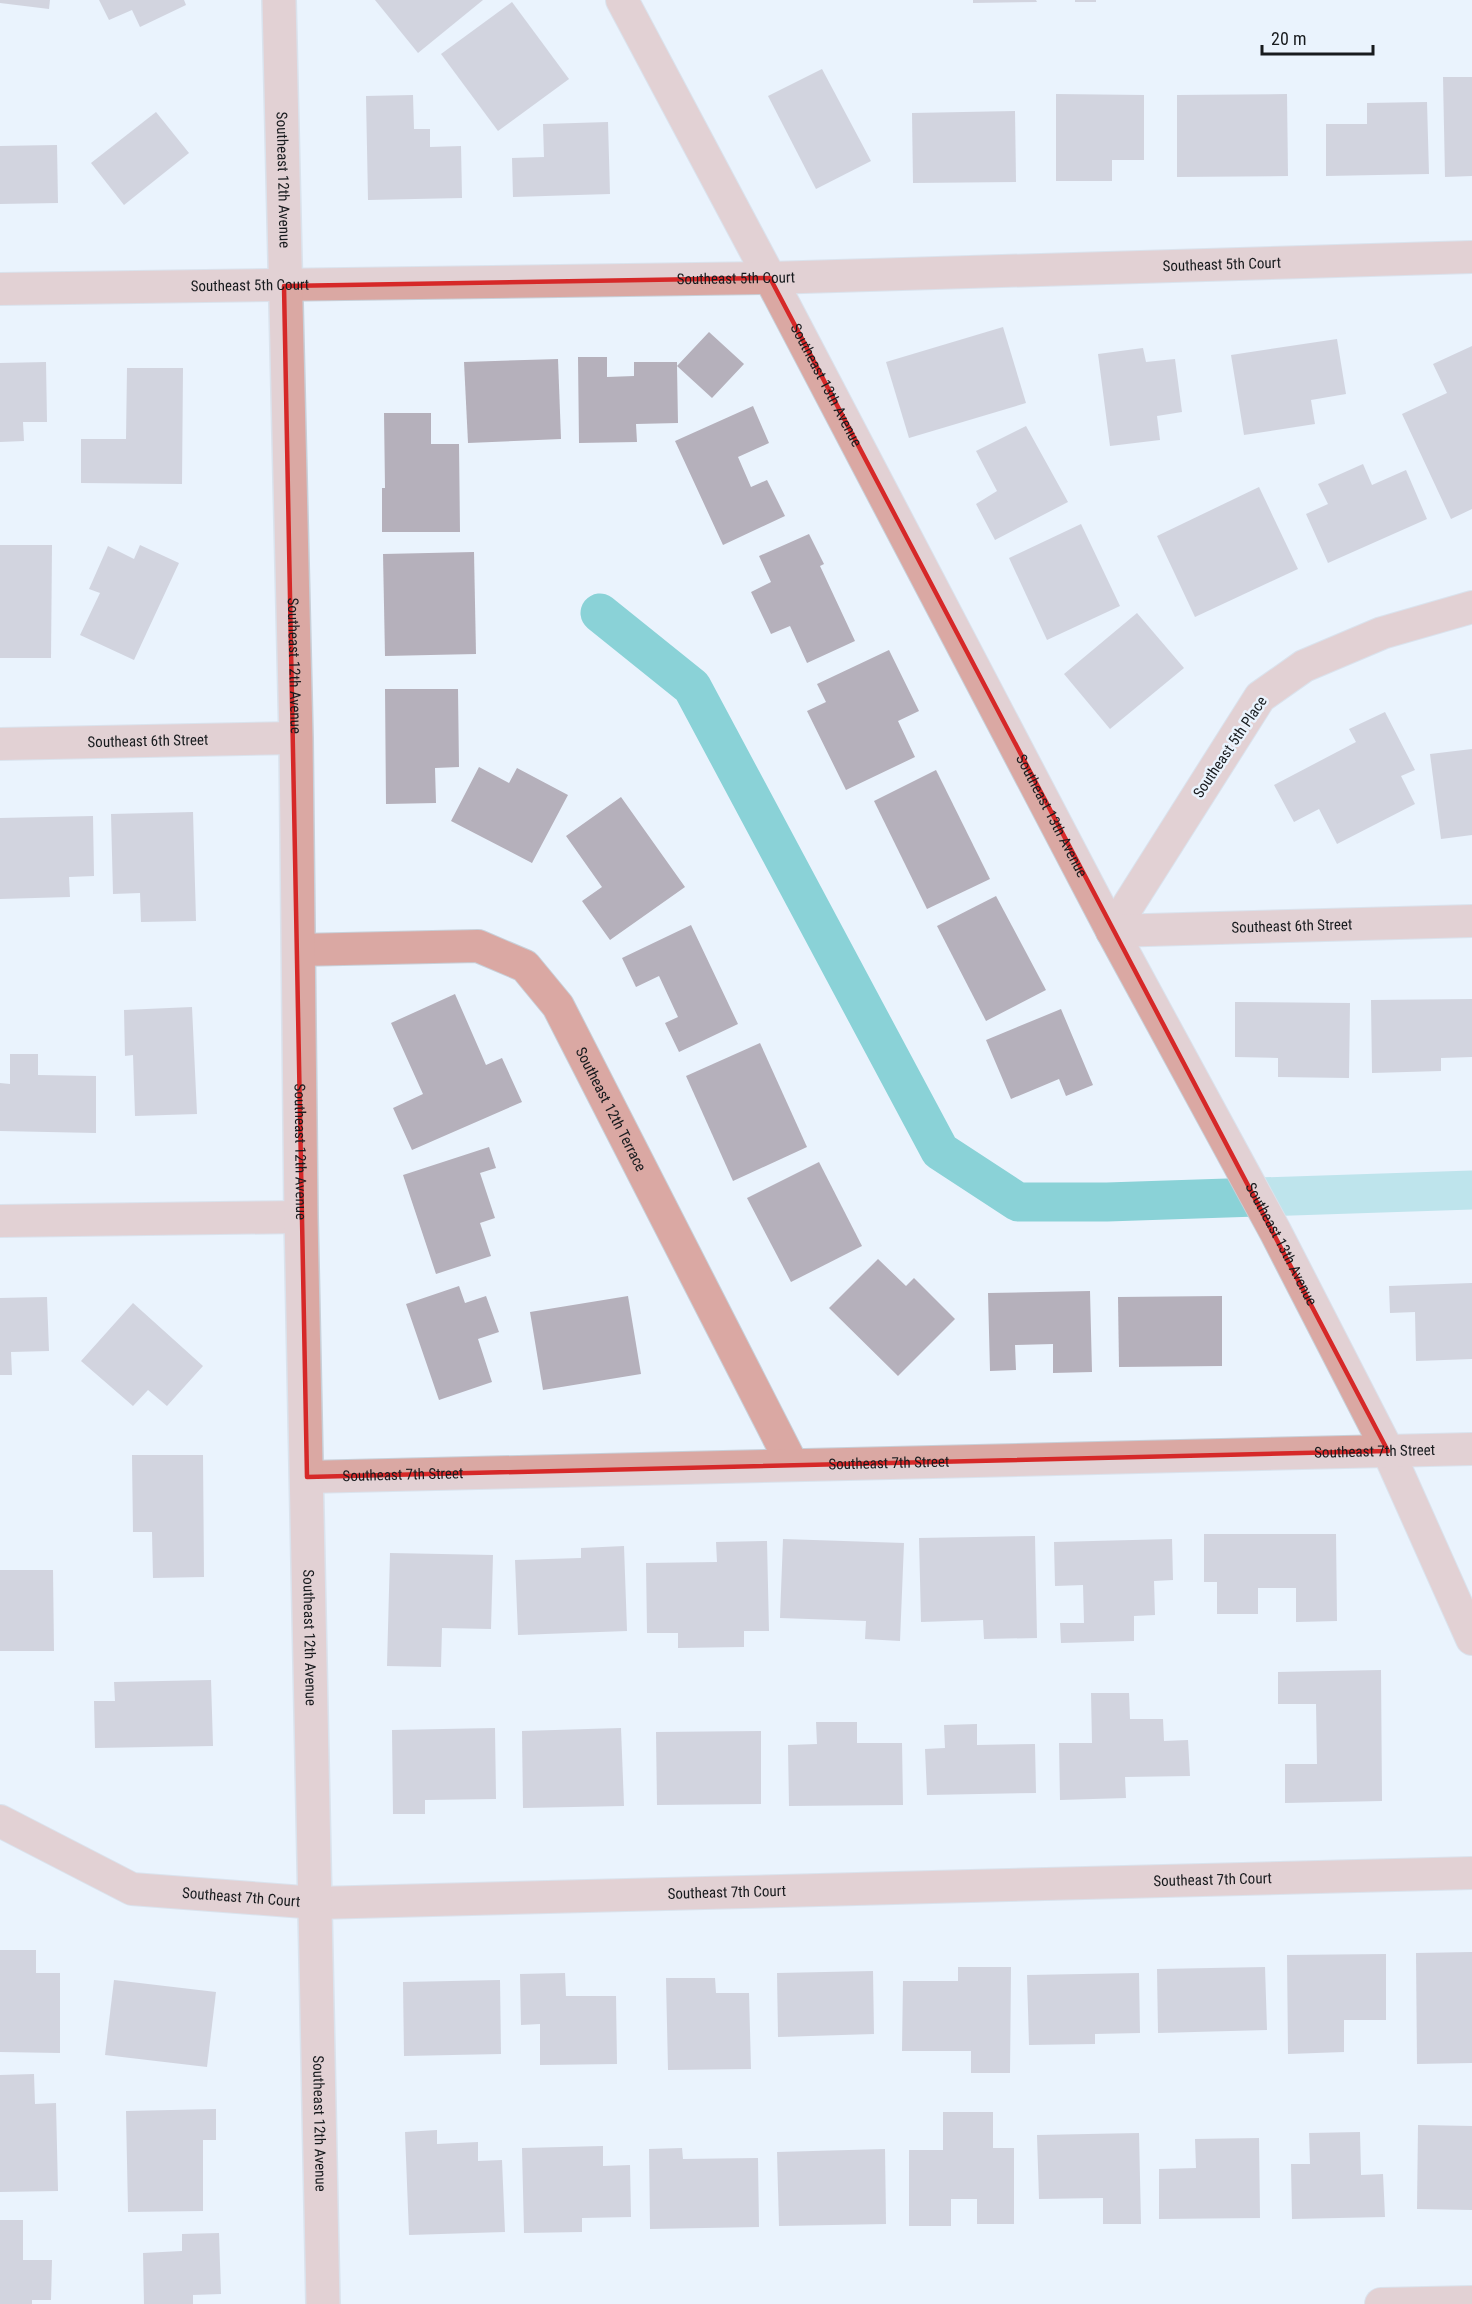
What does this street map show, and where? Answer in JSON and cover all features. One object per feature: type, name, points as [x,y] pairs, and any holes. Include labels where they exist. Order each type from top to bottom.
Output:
[{"type":"street","name":"Southeast 12th Avenue","points":[[279,0],[296,738],[301,1217],[323,2304]]},
{"type":"street","name":"Southeast 13th Avenue","points":[[622,0],[1112,931],[1275,1232],[1388,1451],[1472,1639]]},
{"type":"street","name":"Southeast 5th Court","points":[[0,289],[770,278],[1472,257]]},
{"type":"street","name":"Southeast 5th Place","points":[[1112,931],[1260,697],[1304,666],[1382,633],[1472,608]]},
{"type":"street","name":"Southeast 6th Street","points":[[0,744],[296,738]]},
{"type":"street","name":"Southeast 6th Street","points":[[1112,931],[1472,921]]},
{"type":"street","name":"Southeast 12th Terrace","points":[[298,950],[478,946],[525,966],[558,1006],[792,1464]]},
{"type":"street","points":[[0,1221],[301,1217]]},
{"type":"street","name":"Southeast 7th Street","points":[[307,1477],[1472,1449]]},
{"type":"street","name":"Southeast 7th Court","points":[[0,1821],[132,1889],[316,1904],[1472,1873]]},
{"type":"street","points":[[1381,2304],[1472,2302]]},
{"type":"highlighted area","points":[[770,278],[1388,1451],[307,1477],[284,286]]},
{"type":"building","points":[[0,0],[50,0],[49,9],[0,3]]},
{"type":"building","points":[[99,0],[184,0],[186,5],[140,27],[132,10],[109,20]]},
{"type":"building","points":[[375,0],[483,0],[418,53]]},
{"type":"building","points":[[973,0],[1036,0],[1037,2],[973,3]]},
{"type":"building","points":[[1075,0],[1096,0],[1096,2],[1075,2]]},
{"type":"building","points":[[512,2],[569,79],[498,131],[441,54]]},
{"type":"building","points":[[822,69],[871,161],[816,189],[768,96]]},
{"type":"building","points":[[1443,77],[1472,77],[1472,176],[1445,177]]},
{"type":"building","points":[[1056,94],[1144,95],[1144,160],[1112,160],[1112,181],[1056,181]]},
{"type":"building","points":[[1287,94],[1288,176],[1177,177],[1177,95]]},
{"type":"building","points":[[413,95],[414,129],[430,129],[430,147],[461,146],[462,198],[368,200],[366,96]]},
{"type":"building","points":[[1427,102],[1429,174],[1326,176],[1326,124],[1367,124],[1367,103]]},
{"type":"building","points":[[1015,111],[1016,182],[913,183],[912,113]]},
{"type":"building","points":[[156,112],[189,153],[124,205],[91,163]]},
{"type":"building","points":[[608,122],[610,194],[513,197],[512,158],[544,157],[543,124]]},
{"type":"building","points":[[57,145],[58,203],[0,204],[0,146]]},
{"type":"building","points":[[1003,327],[1026,403],[909,438],[886,362]]},
{"type":"building","points":[[709,332],[744,364],[712,398],[677,366]]},
{"type":"building","points":[[1337,339],[1346,394],[1311,400],[1315,424],[1244,435],[1231,355]]},
{"type":"building","points":[[1472,346],[1472,509],[1451,519],[1402,414],[1447,393],[1433,364]]},
{"type":"building","points":[[1143,348],[1146,362],[1175,359],[1182,412],[1157,416],[1160,440],[1110,446],[1098,354]]},
{"type":"building","points":[[578,357],[607,357],[607,377],[634,376],[634,362],[677,362],[678,423],[636,424],[637,442],[579,443]]},
{"type":"building","points":[[558,359],[561,439],[468,443],[464,362]]},
{"type":"building","points":[[46,362],[47,422],[23,422],[24,441],[0,442],[0,363]]},
{"type":"building","points":[[127,368],[183,368],[182,484],[81,483],[81,439],[126,439]]},
{"type":"building","points":[[753,406],[769,443],[738,457],[751,487],[767,480],[785,516],[723,545],[675,441]]},
{"type":"building","points":[[384,413],[431,413],[431,444],[459,444],[460,532],[382,532],[382,488],[385,488]]},
{"type":"building","points":[[1026,426],[1068,502],[995,540],[976,504],[997,491],[976,451]]},
{"type":"building","points":[[1363,464],[1372,485],[1406,470],[1427,519],[1328,563],[1306,514],[1328,504],[1318,484]]},
{"type":"building","points":[[1259,487],[1298,569],[1195,617],[1157,536]]},
{"type":"building","points":[[1081,524],[1120,606],[1047,640],[1009,558]]},
{"type":"building","points":[[809,534],[824,564],[820,566],[855,641],[807,663],[790,626],[771,634],[751,592],[771,582],[759,556]]},
{"type":"building","points":[[0,545],[52,545],[51,658],[0,658]]},
{"type":"building","points":[[140,545],[179,563],[134,660],[80,635],[100,593],[89,589],[108,546],[134,559]]},
{"type":"building","points":[[474,552],[476,654],[385,656],[383,554]]},
{"type":"building","points":[[1137,613],[1184,668],[1110,729],[1064,674]]},
{"type":"building","points":[[889,650],[919,711],[898,721],[915,757],[846,790],[807,711],[826,702],[817,684]]},
{"type":"building","points":[[385,689],[458,689],[459,767],[435,768],[436,803],[386,804]]},
{"type":"building","points":[[1385,712],[1415,770],[1401,776],[1415,804],[1337,844],[1319,809],[1294,822],[1274,785],[1356,742],[1349,729]]},
{"type":"building","points":[[1472,749],[1472,835],[1441,839],[1430,754]]},
{"type":"building","points":[[479,767],[509,783],[517,768],[568,795],[532,863],[451,821]]},
{"type":"building","points":[[936,770],[990,879],[927,909],[874,801]]},
{"type":"building","points":[[621,797],[685,887],[610,940],[582,901],[602,887],[566,836]]},
{"type":"building","points":[[193,812],[196,921],[141,922],[140,893],[113,894],[111,814]]},
{"type":"building","points":[[93,816],[94,876],[69,877],[70,897],[0,899],[0,818]]},
{"type":"building","points":[[996,896],[1046,990],[986,1021],[937,926]]},
{"type":"building","points":[[691,925],[738,1024],[679,1052],[665,1023],[678,1017],[659,976],[636,987],[622,958]]},
{"type":"building","points":[[455,994],[486,1065],[502,1058],[522,1102],[412,1150],[393,1108],[423,1094],[391,1023]]},
{"type":"building","points":[[1472,999],[1472,1057],[1441,1058],[1441,1071],[1372,1073],[1371,1000]]},
{"type":"building","points":[[1235,1002],[1350,1003],[1349,1078],[1278,1077],[1278,1058],[1235,1057]]},
{"type":"building","points":[[192,1007],[197,1114],[135,1116],[133,1055],[125,1056],[124,1010]]},
{"type":"building","points":[[1061,1009],[1093,1085],[1066,1096],[1059,1079],[1011,1099],[986,1040]]},
{"type":"building","points":[[760,1043],[807,1147],[733,1181],[686,1076]]},
{"type":"building","points":[[10,1054],[38,1054],[38,1075],[96,1076],[96,1133],[0,1131],[0,1083],[10,1084]]},
{"type":"building","points":[[489,1147],[496,1168],[480,1173],[495,1218],[480,1223],[491,1256],[436,1274],[403,1175]]},
{"type":"building","points":[[819,1162],[862,1246],[791,1282],[747,1198]]},
{"type":"building","points":[[878,1259],[906,1286],[914,1278],[955,1319],[898,1376],[829,1308]]},
{"type":"building","points":[[1472,1283],[1472,1359],[1416,1361],[1415,1312],[1390,1313],[1389,1286]]},
{"type":"building","points":[[459,1286],[465,1303],[486,1296],[499,1332],[478,1339],[492,1382],[439,1400],[406,1304]]},
{"type":"building","points":[[1090,1291],[1092,1372],[1053,1373],[1053,1344],[1015,1345],[1016,1370],[990,1371],[988,1293]]},
{"type":"building","points":[[628,1296],[641,1374],[543,1390],[530,1312]]},
{"type":"building","points":[[1222,1296],[1222,1366],[1119,1367],[1118,1297]]},
{"type":"building","points":[[47,1297],[49,1351],[11,1352],[12,1375],[0,1375],[0,1298]]},
{"type":"building","points":[[133,1303],[203,1366],[167,1406],[148,1390],[133,1406],[81,1361]]},
{"type":"building","points":[[132,1455],[203,1455],[204,1577],[153,1578],[152,1532],[133,1532]]},
{"type":"building","points":[[1204,1534],[1336,1534],[1337,1621],[1296,1622],[1296,1588],[1258,1588],[1258,1614],[1217,1614],[1217,1582],[1204,1582]]},
{"type":"building","points":[[1035,1536],[1037,1638],[984,1639],[983,1620],[921,1622],[919,1538]]},
{"type":"building","points":[[783,1539],[904,1543],[900,1641],[865,1639],[866,1621],[780,1618]]},
{"type":"building","points":[[1172,1539],[1173,1580],[1154,1581],[1155,1615],[1134,1616],[1134,1641],[1061,1643],[1060,1623],[1084,1623],[1083,1585],[1055,1586],[1054,1542]]},
{"type":"building","points":[[767,1541],[769,1631],[744,1631],[744,1647],[678,1648],[678,1633],[647,1633],[646,1563],[717,1562],[716,1542]]},
{"type":"building","points":[[624,1546],[627,1631],[518,1635],[515,1560],[581,1558],[581,1548]]},
{"type":"building","points":[[390,1553],[493,1555],[491,1629],[442,1628],[441,1667],[387,1666]]},
{"type":"building","points":[[0,1570],[53,1570],[54,1651],[0,1651]]},
{"type":"building","points":[[1381,1670],[1382,1801],[1285,1803],[1285,1764],[1317,1764],[1316,1704],[1278,1704],[1278,1672]]},
{"type":"building","points":[[211,1680],[213,1746],[95,1748],[94,1701],[115,1701],[114,1682]]},
{"type":"building","points":[[1091,1693],[1129,1693],[1130,1719],[1163,1719],[1164,1741],[1188,1740],[1190,1776],[1125,1777],[1126,1798],[1060,1800],[1059,1743],[1092,1743]]},
{"type":"building","points":[[816,1722],[857,1722],[857,1743],[902,1743],[903,1805],[789,1806],[788,1745],[817,1744]]},
{"type":"building","points":[[977,1724],[977,1745],[1035,1744],[1036,1793],[927,1795],[925,1749],[945,1748],[944,1725]]},
{"type":"building","points":[[495,1728],[496,1799],[425,1800],[425,1814],[393,1814],[392,1730]]},
{"type":"building","points":[[621,1728],[624,1806],[523,1808],[522,1731]]},
{"type":"building","points":[[761,1731],[761,1804],[657,1805],[656,1732]]},
{"type":"building","points":[[0,1950],[36,1950],[36,1973],[60,1973],[60,2053],[0,2052]]},
{"type":"building","points":[[1472,1952],[1472,2063],[1417,2064],[1416,1953]]},
{"type":"building","points":[[1386,1954],[1386,2020],[1344,2020],[1344,2052],[1288,2054],[1287,1955]]},
{"type":"building","points":[[958,1967],[1011,1967],[1010,2073],[971,2073],[971,2051],[902,2051],[903,1981],[958,1981]]},
{"type":"building","points":[[1265,1967],[1267,2030],[1158,2033],[1157,1969]]},
{"type":"building","points":[[873,1971],[874,2034],[778,2037],[777,1973]]},
{"type":"building","points":[[565,1973],[566,1996],[616,1996],[617,2064],[540,2065],[540,2024],[521,2025],[520,1974]]},
{"type":"building","points":[[1139,1973],[1140,2033],[1095,2034],[1095,2044],[1029,2045],[1027,1975]]},
{"type":"building","points":[[666,1978],[715,1978],[716,1993],[749,1993],[751,2069],[668,2070]]},
{"type":"building","points":[[114,1980],[216,1992],[207,2067],[105,2055]]},
{"type":"building","points":[[500,1980],[501,2054],[404,2056],[403,1982]]},
{"type":"building","points":[[34,2074],[35,2104],[56,2103],[58,2191],[0,2192],[0,2075]]},
{"type":"building","points":[[216,2109],[216,2140],[203,2140],[203,2211],[128,2212],[126,2111]]},
{"type":"building","points":[[943,2112],[993,2112],[993,2148],[1014,2148],[1014,2224],[977,2224],[977,2199],[951,2199],[951,2226],[909,2226],[909,2150],[943,2150]]},
{"type":"building","points":[[1418,2125],[1472,2126],[1472,2210],[1417,2209]]},
{"type":"building","points":[[437,2130],[437,2144],[478,2142],[478,2161],[502,2160],[505,2232],[409,2235],[405,2132]]},
{"type":"building","points":[[1360,2132],[1361,2175],[1383,2174],[1385,2217],[1292,2219],[1291,2164],[1310,2164],[1309,2133]]},
{"type":"building","points":[[1139,2133],[1141,2224],[1103,2224],[1103,2198],[1039,2199],[1037,2135]]},
{"type":"building","points":[[1259,2138],[1260,2218],[1159,2219],[1159,2169],[1196,2168],[1195,2139]]},
{"type":"building","points":[[603,2146],[603,2166],[630,2165],[631,2217],[582,2218],[582,2232],[524,2233],[522,2148]]},
{"type":"building","points":[[682,2148],[683,2159],[758,2158],[759,2227],[650,2229],[649,2149]]},
{"type":"building","points":[[885,2149],[886,2224],[779,2226],[777,2152]]},
{"type":"building","points":[[0,2220],[23,2220],[23,2260],[52,2260],[51,2300],[32,2300],[32,2304],[0,2304]]},
{"type":"building","points":[[219,2233],[221,2294],[193,2295],[193,2304],[144,2304],[143,2253],[182,2251],[182,2234]]},
{"type":"waterway","points":[[600,613],[692,687],[940,1151],[1018,1202],[1107,1202],[1472,1190]]}]
